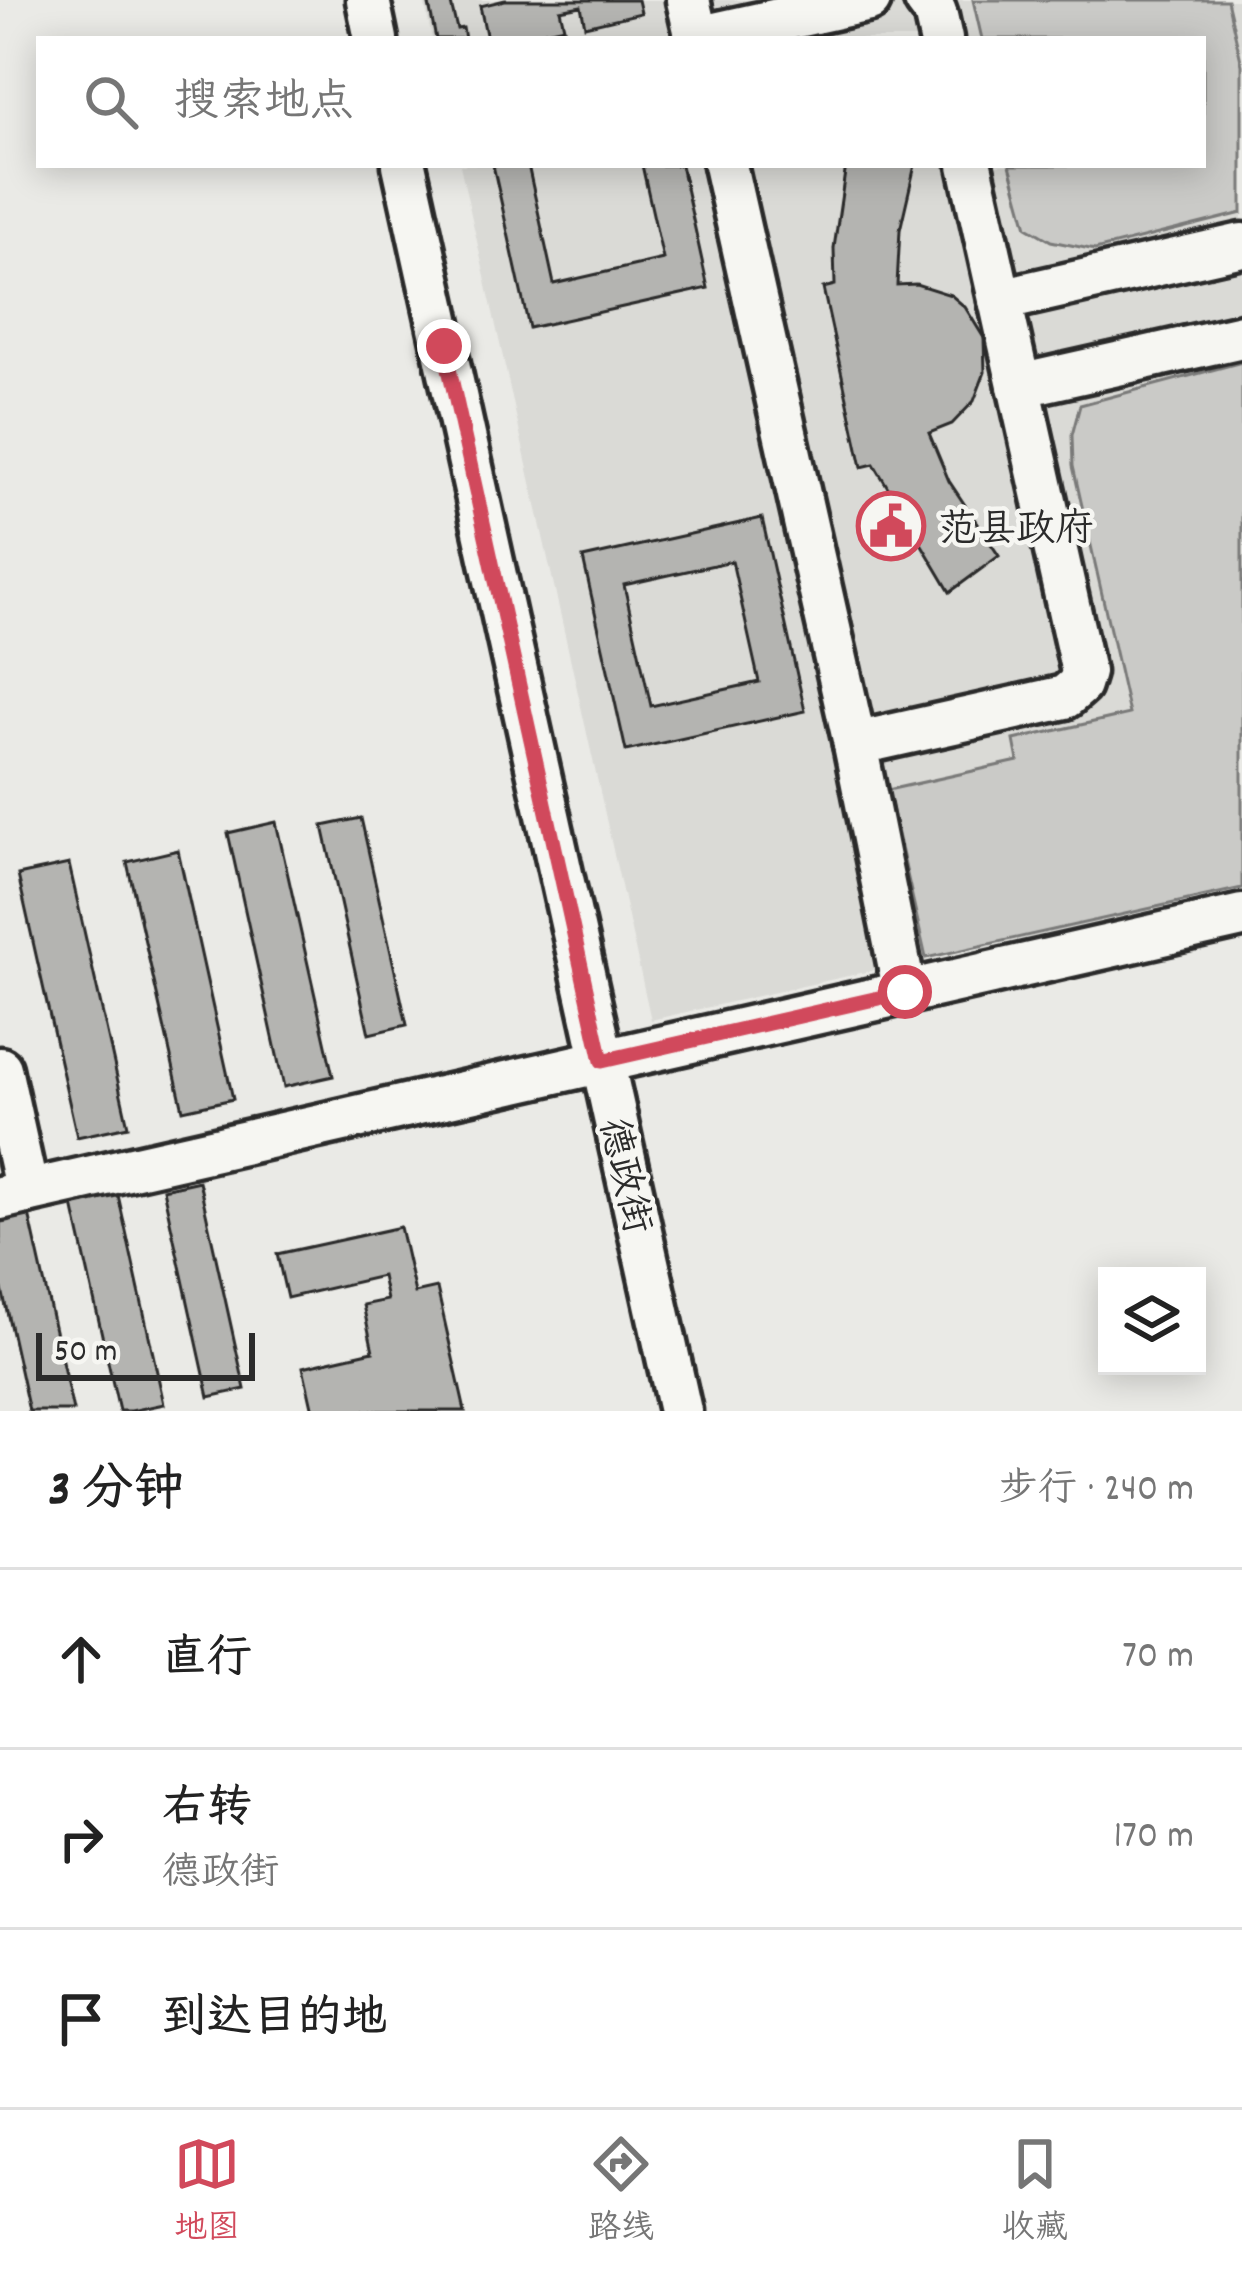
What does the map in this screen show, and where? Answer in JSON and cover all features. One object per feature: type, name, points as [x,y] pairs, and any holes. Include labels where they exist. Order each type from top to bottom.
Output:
[{"type":"street","points":[[368,0],[375,36]]},
{"type":"street","points":[[688,0],[696,36]]},
{"type":"street","points":[[710,36],[869,0]]},
{"type":"street","points":[[926,0],[935,12],[940,36]]},
{"type":"street","name":"德政街","points":[[405,168],[680,1411]]},
{"type":"street","points":[[726,168],[855,744],[905,992]]},
{"type":"street","points":[[855,744],[1065,697],[1079,686],[1083,672],[971,168]]},
{"type":"street","points":[[1000,300],[1242,245]]},
{"type":"street","points":[[1019,386],[1242,336]]},
{"type":"street","points":[[0,1070],[14,1195],[1242,916]]},
{"type":"shaded area","name":"范县政府","points":[[424,0],[1242,0],[1242,888],[651,1020],[461,168],[1206,168],[1206,36],[431,36]]},
{"type":"shaded area","points":[[973,0],[1227,0],[1242,65],[1242,213],[1095,250],[1051,241],[1027,227],[1011,168],[1206,168],[1206,36],[981,36]]},
{"type":"shaded area","points":[[1242,362],[1242,888],[926,958],[888,790],[1018,761],[1014,740],[1129,714],[1073,466],[1072,435],[1080,405]]},
{"type":"building","points":[[428,0],[450,0],[457,29],[463,28],[464,36],[435,36]]},
{"type":"building","points":[[505,0],[638,0],[641,13],[585,26],[581,6],[560,10],[564,27],[524,36],[486,36],[480,6]]},
{"type":"building","points":[[494,168],[529,168],[554,284],[663,259],[643,168],[682,168],[708,288],[529,328]]},
{"type":"building","points":[[846,168],[914,168],[900,230],[897,285],[916,284],[951,295],[965,307],[984,338],[985,372],[974,401],[952,424],[929,433],[949,481],[999,556],[950,592],[874,464],[862,467],[823,288],[835,285],[834,248]]},
{"type":"building","points":[[762,518],[805,711],[626,751],[583,558]],"holes":[[[732,561],[759,682],[651,706],[624,585]]]},
{"type":"building","points":[[361,818],[407,1025],[369,1034],[323,826]]},
{"type":"building","points":[[276,822],[333,1076],[284,1087],[228,833]]},
{"type":"building","points":[[178,850],[233,1099],[183,1110],[127,862]]},
{"type":"building","points":[[69,864],[128,1126],[77,1137],[18,875]]},
{"type":"building","points":[[199,1181],[245,1389],[209,1397],[163,1189]]},
{"type":"building","points":[[118,1195],[164,1404],[131,1411],[119,1411],[73,1205]]},
{"type":"building","points":[[29,1214],[73,1411],[29,1411],[0,1280],[0,1220]]},
{"type":"building","points":[[400,1227],[415,1293],[437,1288],[465,1411],[313,1411],[303,1367],[373,1351],[363,1305],[387,1300],[382,1276],[287,1298],[277,1254]]},
{"type":"place","name":"范县政府","points":[[891,526]]},
{"type":"route","points":[[444,346],[602,1061],[905,992]]}]
